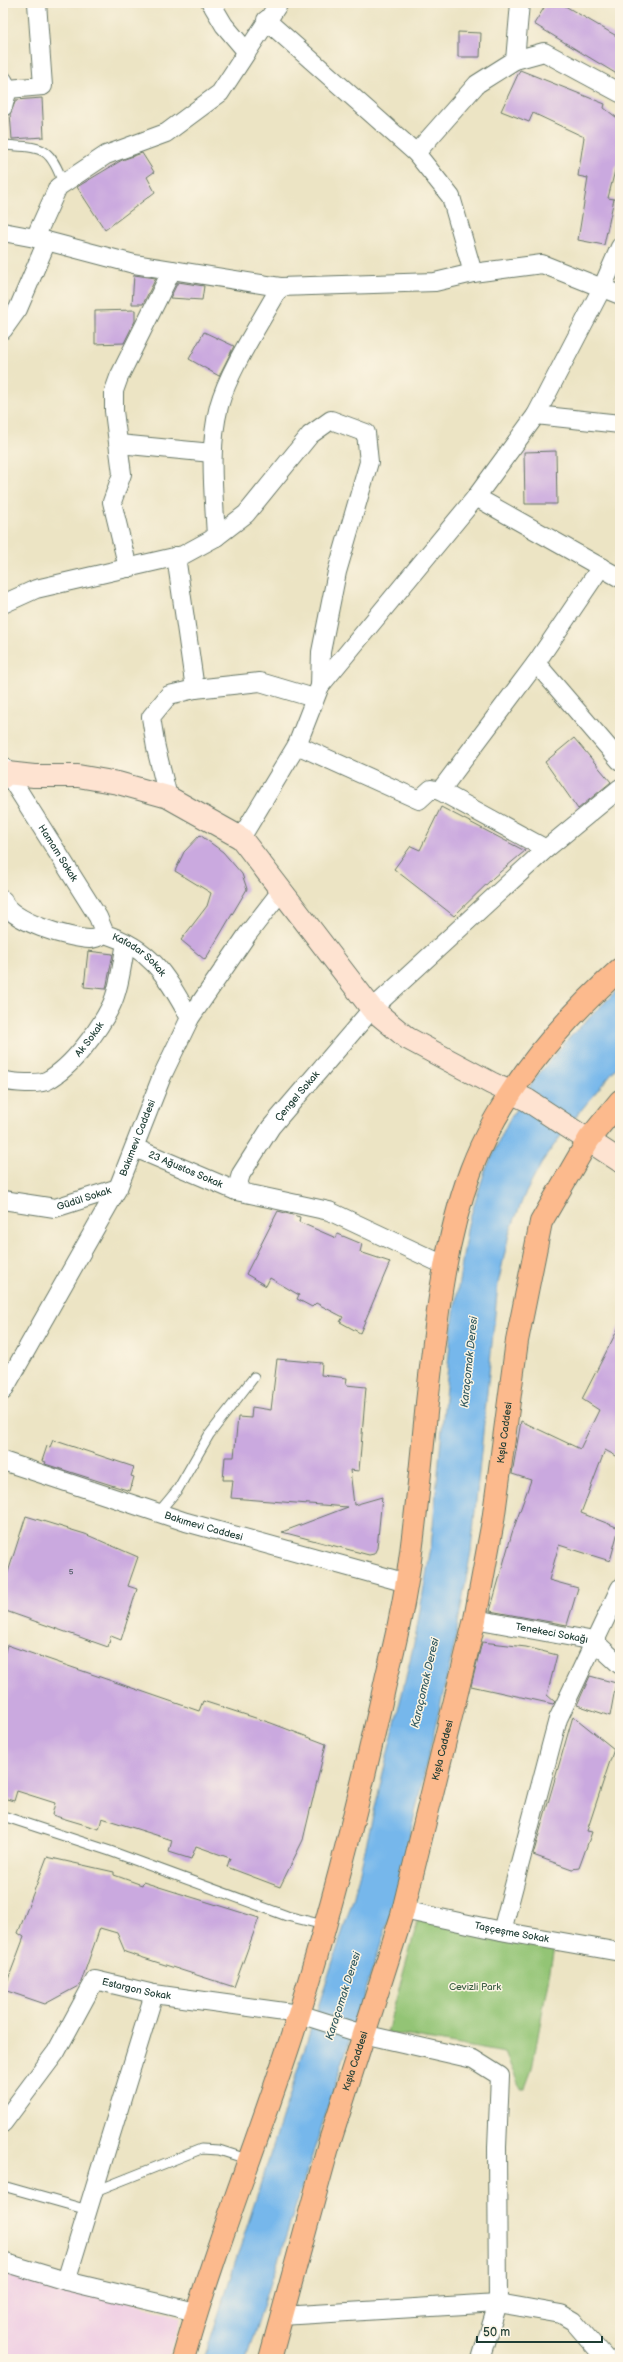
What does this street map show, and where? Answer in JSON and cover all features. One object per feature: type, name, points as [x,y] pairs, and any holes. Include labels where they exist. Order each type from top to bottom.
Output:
[{"type":"main road","points":[[4,772],[34,776],[78,776],[118,783],[168,797],[240,838],[372,1009],[406,1038],[555,1116],[620,1161]]},
{"type":"main road","points":[[183,2359],[196,2312],[250,2160],[299,2014],[338,1878],[369,1751],[406,1590],[444,1265],[451,1246],[459,1206],[471,1169],[483,1141],[521,1074],[566,1022],[620,969]]},
{"type":"main road","name":"Kışla Caddesi","points":[[270,2359],[328,2147],[403,1910],[475,1619],[493,1521],[517,1341],[541,1222],[589,1139],[620,1101]]},
{"type":"street","points":[[3,107],[6,84],[42,86],[38,3]]},
{"type":"street","points":[[211,3],[224,25],[246,51]]},
{"type":"street","points":[[3,330],[18,309],[58,186],[106,155],[166,133],[220,93],[266,20],[279,3]]},
{"type":"street","points":[[515,60],[520,3]]},
{"type":"street","points":[[266,20],[416,153],[451,197],[473,273]]},
{"type":"street","points":[[416,153],[477,84],[515,60],[544,52],[620,93]]},
{"type":"street","points":[[3,232],[41,239],[134,264],[280,287],[435,282],[473,273],[542,264],[620,295]]},
{"type":"street","points":[[317,692],[476,497],[536,415],[602,288],[620,247]]},
{"type":"street","points":[[128,568],[112,502],[122,474],[114,411],[114,392],[119,377],[172,270]]},
{"type":"street","points":[[216,536],[212,453],[219,406],[238,361],[280,287]]},
{"type":"street","points":[[536,415],[620,424]]},
{"type":"street","points":[[3,604],[36,589],[183,555],[216,536],[246,514],[310,435],[331,420],[366,433],[369,462],[337,572],[320,652],[317,692],[297,745],[240,838]]},
{"type":"street","points":[[119,444],[212,453]]},
{"type":"street","points":[[476,497],[620,578]]},
{"type":"street","points":[[176,556],[195,689]]},
{"type":"street","points":[[440,791],[536,663],[601,567]]},
{"type":"street","points":[[536,663],[620,761]]},
{"type":"street","points":[[168,797],[156,748],[151,717],[169,695],[195,689],[260,682],[317,692]]},
{"type":"street","points":[[297,745],[419,800],[431,789],[440,791],[546,850]]},
{"type":"street","name":"Hamam Sokak","points":[[4,772],[98,917],[105,934]]},
{"type":"street","name":"Çengel Sokak","points":[[236,1192],[241,1174],[271,1127],[372,1009],[546,850],[620,788]]},
{"type":"street","name":"Bakımevi Caddesi","points":[[3,1391],[118,1188],[162,1076],[190,1018],[242,941],[282,891]]},
{"type":"street","name":"Kafadar Sokak","points":[[3,900],[17,917],[60,933],[92,939],[105,934],[126,943],[159,966],[190,1018]]},
{"type":"street","name":"Ak Sokak","points":[[3,1080],[11,1083],[47,1081],[73,1060],[97,1030],[112,1005],[126,943]]},
{"type":"street","name":"23 Ağustos Sokak","points":[[135,1148],[236,1192],[329,1211],[444,1265]]},
{"type":"street","name":"Güdül Sokak","points":[[3,1200],[56,1208],[118,1188]]},
{"type":"street","name":"Bakımevi Caddesi","points":[[3,1461],[158,1513],[406,1590]]},
{"type":"street","points":[[3,1474],[96,1505],[406,1590]]},
{"type":"street","points":[[502,1931],[558,1719],[620,1588]]},
{"type":"street","name":"Tenekeci Sokağı","points":[[475,1619],[594,1641],[620,1665]]},
{"type":"street","name":"Taşçeşme Sokak","points":[[403,1910],[502,1931],[620,1952]]},
{"type":"street","name":"Estargon Sokak","points":[[3,2123],[56,2052],[95,1980],[154,1994],[299,2014],[363,2034],[473,2059],[500,2076],[497,2147],[498,2303]]},
{"type":"street","points":[[66,2281],[154,1994]]},
{"type":"street","points":[[3,2262],[66,2281],[196,2312]]},
{"type":"street","points":[[481,2359],[498,2303]]},
{"type":"street","points":[[281,2316],[498,2303],[561,2314],[573,2321],[606,2359]]},
{"type":"lane","points":[[3,145],[35,148],[48,153],[55,162],[63,183]]},
{"type":"lane","points":[[158,1513],[178,1489],[209,1435],[254,1377]]},
{"type":"lane","points":[[3,1816],[110,1851],[287,1916],[324,1925]]},
{"type":"lane","points":[[94,2192],[201,2149],[219,2150],[250,2160]]},
{"type":"lane","points":[[3,2186],[88,2210]]},
{"type":"shaded area","points":[[3,2264],[181,2318],[168,2359],[3,2359]]},
{"type":"green space","name":"Cevizli Park","points":[[419,1916],[555,1942],[532,2069],[525,2088],[520,2088],[505,2053],[387,2032]]},
{"type":"water","name":"Karaçomak Deresi","points":[[620,987],[620,1063],[568,1126],[544,1159],[524,1196],[509,1234],[498,1284],[471,1551],[454,1647],[393,1907],[246,2359],[204,2359],[354,1896],[415,1639],[431,1547],[451,1333],[468,1224],[485,1171],[508,1122],[534,1080],[566,1041]]},
{"type":"building","points":[[547,3],[560,3],[620,38],[620,76],[534,24]]},
{"type":"building","points":[[458,32],[481,33],[480,57],[458,57]]},
{"type":"building","points":[[520,70],[605,104],[604,108],[620,120],[620,151],[608,198],[614,199],[604,245],[578,240],[588,178],[578,176],[584,137],[533,113],[529,122],[501,111]]},
{"type":"building","points":[[42,98],[44,137],[12,139],[10,114],[16,100]]},
{"type":"building","points":[[142,153],[154,172],[147,177],[155,192],[105,230],[77,187],[122,160]]},
{"type":"building","points":[[134,275],[156,278],[143,304],[132,304]]},
{"type":"building","points":[[178,282],[204,286],[202,300],[170,298]]},
{"type":"building","points":[[135,310],[135,321],[124,343],[95,344],[95,311]]},
{"type":"building","points":[[204,332],[234,346],[219,376],[189,359]]},
{"type":"building","points":[[556,451],[557,504],[525,504],[524,452]]},
{"type":"building","points":[[574,738],[611,782],[578,809],[545,762]]},
{"type":"building","points":[[441,807],[525,851],[494,877],[454,916],[394,869],[411,846],[420,850]]},
{"type":"building","points":[[200,835],[223,852],[242,874],[247,889],[205,960],[181,940],[207,906],[211,893],[175,871],[184,852]]},
{"type":"building","points":[[88,951],[113,954],[106,989],[84,987]]},
{"type":"building","points":[[278,1211],[300,1217],[299,1222],[336,1238],[338,1234],[362,1244],[360,1252],[390,1262],[360,1333],[340,1322],[343,1317],[316,1303],[312,1307],[297,1299],[299,1295],[270,1278],[266,1286],[246,1274]]},
{"type":"building","points":[[620,1325],[620,1458],[605,1450],[581,1513],[619,1528],[610,1561],[559,1545],[549,1580],[578,1588],[567,1625],[490,1611],[512,1533],[531,1480],[512,1474],[521,1421],[580,1449],[599,1410],[582,1399]]},
{"type":"building","points":[[277,1359],[322,1363],[321,1375],[347,1378],[346,1385],[366,1387],[359,1471],[350,1470],[354,1505],[382,1497],[377,1548],[374,1554],[369,1555],[282,1532],[348,1507],[231,1498],[233,1480],[223,1480],[225,1457],[234,1457],[238,1417],[251,1418],[252,1407],[271,1410]]},
{"type":"building","points":[[53,1440],[134,1467],[131,1476],[134,1477],[130,1491],[45,1464],[46,1462],[42,1461],[47,1446],[50,1447]]},
{"type":"building","points":[[26,1516],[85,1534],[138,1557],[128,1586],[137,1589],[121,1640],[111,1636],[108,1647],[3,1610],[3,1588]]},
{"type":"building","points":[[482,1642],[526,1647],[557,1655],[547,1695],[555,1702],[553,1704],[471,1686]]},
{"type":"building","points":[[7,1645],[199,1711],[203,1701],[271,1723],[326,1744],[303,1840],[280,1887],[227,1867],[230,1858],[196,1846],[191,1859],[169,1852],[172,1840],[102,1818],[99,1829],[52,1815],[55,1803],[17,1791],[14,1801],[3,1798],[3,1658]]},
{"type":"building","points":[[590,1676],[616,1683],[610,1716],[577,1705]]},
{"type":"building","points":[[573,1716],[614,1749],[587,1831],[592,1832],[579,1868],[572,1869],[533,1855]]},
{"type":"building","points":[[47,1857],[114,1872],[114,1875],[142,1885],[143,1882],[259,1918],[234,1987],[125,1952],[117,1933],[100,1928],[80,1985],[45,2004],[4,1990],[24,1937],[18,1933]]}]
